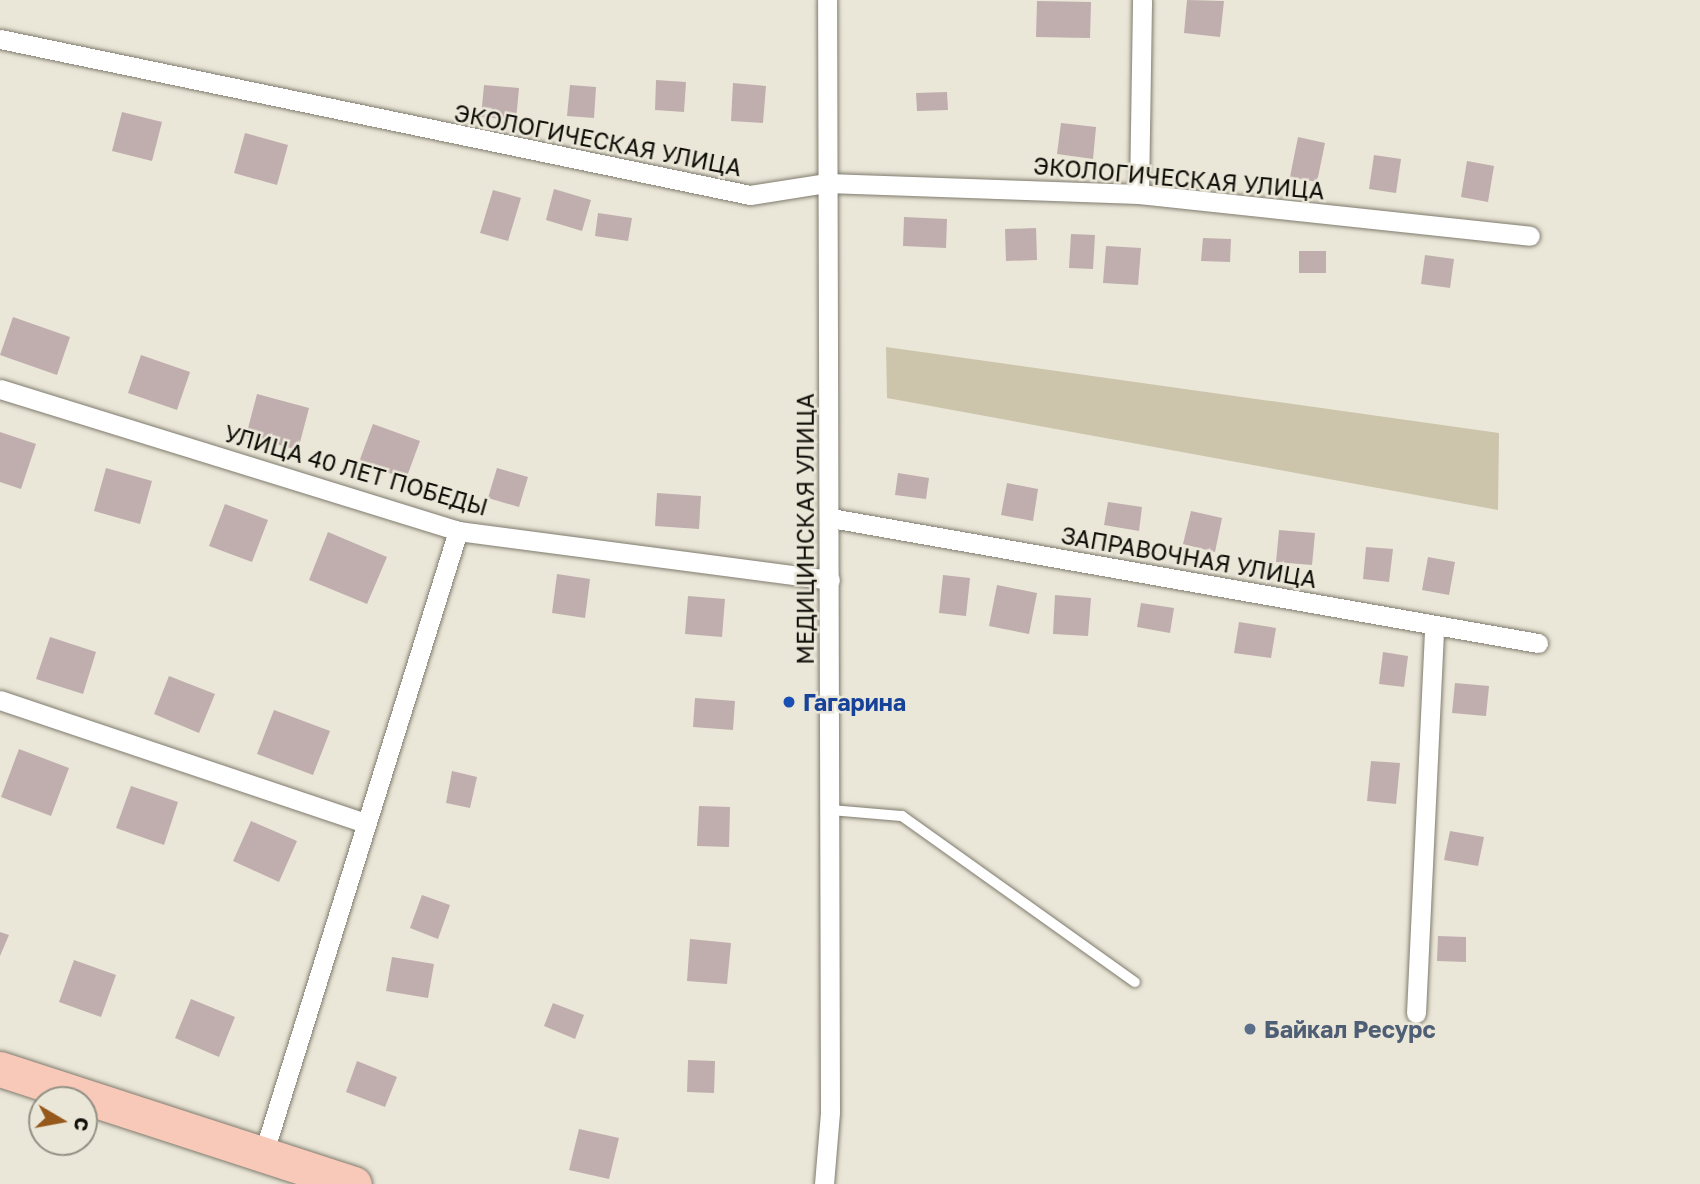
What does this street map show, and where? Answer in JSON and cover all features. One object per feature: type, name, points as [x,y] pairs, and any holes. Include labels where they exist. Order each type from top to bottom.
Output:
[{"type":"highway","points":[[0,1069],[354,1184]]},
{"type":"street","name":"МЕДИЦИНСКАЯ УЛИЦА","points":[[824,1184],[831,517],[827,0]]},
{"type":"street","points":[[1139,194],[1142,0]]},
{"type":"street","name":"ЭКОЛОГИЧЕСКАЯ УЛИЦА","points":[[0,39],[750,195],[827,183],[1139,194],[1530,236]]},
{"type":"street","name":"УЛИЦА 40 ЛЕТ ПОБЕДЫ","points":[[0,388],[458,531],[830,579]]},
{"type":"street","name":"ЗАПРАВОЧНАЯ УЛИЦА","points":[[831,517],[1434,627],[1538,643]]},
{"type":"street","points":[[263,1155],[363,822],[458,531]]},
{"type":"street","points":[[1416,1013],[1434,627]]},
{"type":"street","points":[[0,700],[363,822]]},
{"type":"lane","points":[[830,810],[902,816],[1135,982]]},
{"type":"shaded area","points":[[886,347],[1499,433],[1498,510],[887,398]]},
{"type":"building","points":[[1187,0],[1224,1],[1220,37],[1184,33]]},
{"type":"building","points":[[1037,1],[1091,2],[1090,38],[1036,37]]},
{"type":"building","points":[[656,80],[686,82],[684,112],[655,110]]},
{"type":"building","points":[[733,83],[766,86],[763,123],[731,121]]},
{"type":"building","points":[[484,85],[519,88],[516,120],[481,117]]},
{"type":"building","points":[[570,85],[596,87],[594,118],[567,116]]},
{"type":"building","points":[[947,92],[948,110],[917,111],[916,93]]},
{"type":"building","points":[[122,112],[162,122],[152,161],[112,151]]},
{"type":"building","points":[[1061,123],[1096,127],[1093,159],[1057,154]]},
{"type":"building","points":[[245,133],[288,145],[277,185],[234,173]]},
{"type":"building","points":[[1298,137],[1325,143],[1317,182],[1290,177]]},
{"type":"building","points":[[1374,155],[1401,159],[1396,193],[1369,189]]},
{"type":"building","points":[[1467,161],[1494,166],[1488,202],[1461,197]]},
{"type":"building","points":[[554,189],[591,200],[582,231],[546,220]]},
{"type":"building","points":[[493,190],[521,198],[508,241],[480,233]]},
{"type":"building","points":[[598,213],[632,218],[628,241],[595,236]]},
{"type":"building","points":[[904,217],[947,219],[946,248],[903,246]]},
{"type":"building","points":[[1036,228],[1037,260],[1006,261],[1005,229]]},
{"type":"building","points":[[1071,234],[1095,235],[1093,269],[1069,268]]},
{"type":"building","points":[[1203,238],[1231,239],[1230,262],[1201,261]]},
{"type":"building","points":[[1106,246],[1141,248],[1138,285],[1103,283]]},
{"type":"building","points":[[1299,251],[1326,251],[1326,273],[1299,273]]},
{"type":"building","points":[[1425,255],[1454,259],[1450,288],[1421,284]]},
{"type":"building","points":[[13,317],[70,337],[57,375],[0,355]]},
{"type":"building","points":[[141,355],[190,372],[177,410],[128,393]]},
{"type":"building","points":[[257,394],[309,408],[298,450],[246,436]]},
{"type":"building","points":[[373,424],[420,441],[406,479],[359,462]]},
{"type":"building","points":[[0,432],[36,444],[21,489],[0,482]]},
{"type":"building","points":[[106,468],[152,481],[140,524],[94,511]]},
{"type":"building","points":[[497,468],[528,477],[519,507],[488,498]]},
{"type":"building","points":[[898,473],[929,478],[926,499],[895,495]]},
{"type":"building","points":[[1007,483],[1038,489],[1033,521],[1001,515]]},
{"type":"building","points":[[657,493],[701,496],[699,529],[655,526]]},
{"type":"building","points":[[1108,502],[1142,507],[1139,531],[1104,525]]},
{"type":"building","points":[[225,504],[268,520],[252,562],[209,546]]},
{"type":"building","points":[[1191,511],[1222,518],[1215,552],[1183,544]]},
{"type":"building","points":[[1279,530],[1315,533],[1312,565],[1276,562]]},
{"type":"building","points":[[328,532],[387,557],[367,604],[309,580]]},
{"type":"building","points":[[1366,547],[1393,549],[1389,582],[1363,579]]},
{"type":"building","points":[[1428,557],[1455,562],[1449,595],[1422,590]]},
{"type":"building","points":[[557,574],[590,579],[585,618],[552,613]]},
{"type":"building","points":[[943,575],[970,578],[966,616],[939,613]]},
{"type":"building","points":[[997,585],[1037,593],[1029,634],[989,626]]},
{"type":"building","points":[[1055,595],[1091,598],[1088,636],[1053,634]]},
{"type":"building","points":[[688,596],[725,599],[722,637],[685,634]]},
{"type":"building","points":[[1141,603],[1174,608],[1170,633],[1137,627]]},
{"type":"building","points":[[1239,622],[1276,628],[1271,658],[1234,653]]},
{"type":"building","points":[[50,637],[96,652],[83,694],[36,679]]},
{"type":"building","points":[[1383,652],[1408,656],[1404,687],[1379,684]]},
{"type":"building","points":[[169,676],[215,694],[199,733],[154,714]]},
{"type":"building","points":[[1455,683],[1489,686],[1486,716],[1452,713]]},
{"type":"building","points":[[695,698],[735,701],[733,730],[693,727]]},
{"type":"building","points":[[274,710],[330,731],[313,775],[257,754]]},
{"type":"building","points":[[19,749],[69,768],[51,816],[1,797]]},
{"type":"building","points":[[1371,761],[1400,763],[1396,804],[1367,801]]},
{"type":"building","points":[[452,771],[477,777],[470,808],[446,803]]},
{"type":"building","points":[[131,786],[178,802],[164,845],[116,828]]},
{"type":"building","points":[[699,806],[730,807],[729,847],[697,846]]},
{"type":"building","points":[[251,821],[297,841],[279,882],[233,861]]},
{"type":"building","points":[[1450,831],[1484,837],[1478,866],[1444,860]]},
{"type":"building","points":[[422,895],[450,905],[438,939],[410,928]]},
{"type":"building","points":[[0,932],[9,935],[0,956]]},
{"type":"building","points":[[1438,936],[1466,937],[1466,962],[1437,961]]},
{"type":"building","points":[[690,939],[731,943],[727,984],[687,981]]},
{"type":"building","points":[[392,957],[434,964],[428,998],[386,991]]},
{"type":"building","points":[[74,960],[116,975],[101,1017],[59,1002]]},
{"type":"building","points":[[191,999],[235,1017],[219,1057],[175,1038]]},
{"type":"building","points":[[553,1003],[584,1015],[575,1039],[544,1026]]},
{"type":"building","points":[[688,1060],[715,1061],[714,1093],[687,1092]]},
{"type":"building","points":[[357,1061],[397,1077],[385,1107],[346,1092]]},
{"type":"building","points":[[579,1129],[619,1138],[609,1179],[569,1170]]},
{"type":"place","name":"Гагарина","points":[[789,702]]},
{"type":"place","name":"Байкал Ресурс","points":[[1250,1029]]}]
